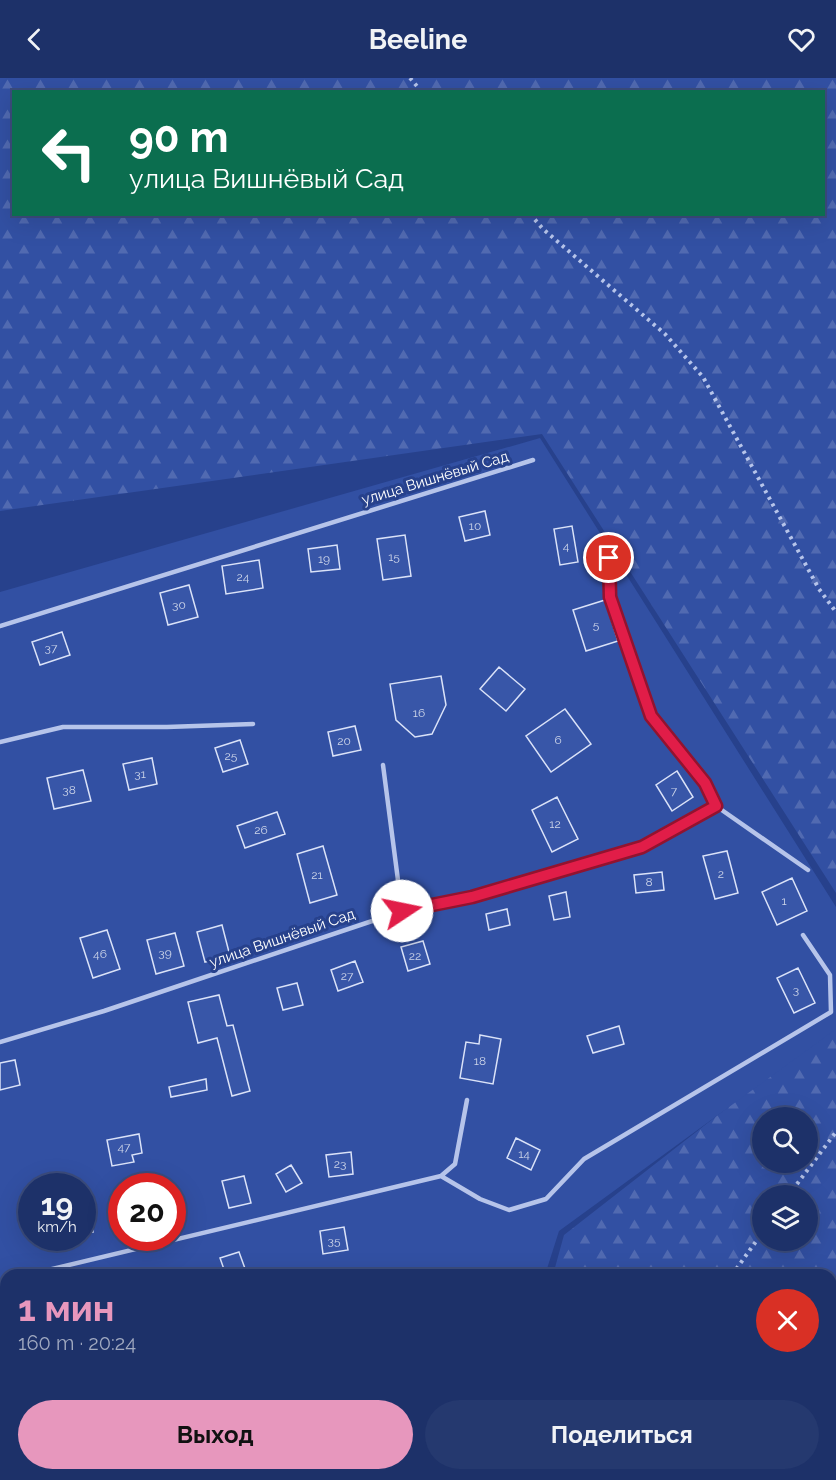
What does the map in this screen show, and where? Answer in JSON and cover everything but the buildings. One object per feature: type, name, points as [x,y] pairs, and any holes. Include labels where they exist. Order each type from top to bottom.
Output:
[{"type":"lane","name":"улица Вишнёвый Сад","points":[[0,626],[533,460]]},
{"type":"lane","points":[[609,558],[610,597],[651,716],[705,783],[716,806],[808,870]]},
{"type":"lane","points":[[0,742],[63,727],[253,724]]},
{"type":"lane","points":[[383,765],[402,911]]},
{"type":"lane","name":"улица Вишнёвый Сад","points":[[0,1042],[104,1011],[402,911],[472,897],[642,847],[716,806]]},
{"type":"lane","points":[[441,1176],[480,1198],[509,1210],[546,1199],[584,1160],[831,1012],[830,975],[803,935]]},
{"type":"lane","points":[[52,1269],[441,1176],[455,1164],[467,1100]]},
{"type":"path","points":[[410,78],[420,90]]},
{"type":"path","points":[[532,216],[543,229],[665,334],[703,377],[813,579],[836,612]]},
{"type":"path","points":[[796,1185],[836,1132]]},
{"type":"path","points":[[736,1269],[752,1247]]},
{"type":"green space","points":[[0,78],[836,78],[836,893],[542,434],[0,511]]},
{"type":"green space","points":[[540,438],[836,907],[836,1029],[559,1231],[547,1269],[0,1269],[0,592]]},
{"type":"green space","points":[[836,1023],[836,1269],[555,1269],[564,1235]]},
{"type":"route","points":[[402,911],[472,897],[642,847],[716,806],[705,783],[651,716],[610,597],[609,558]]}]
